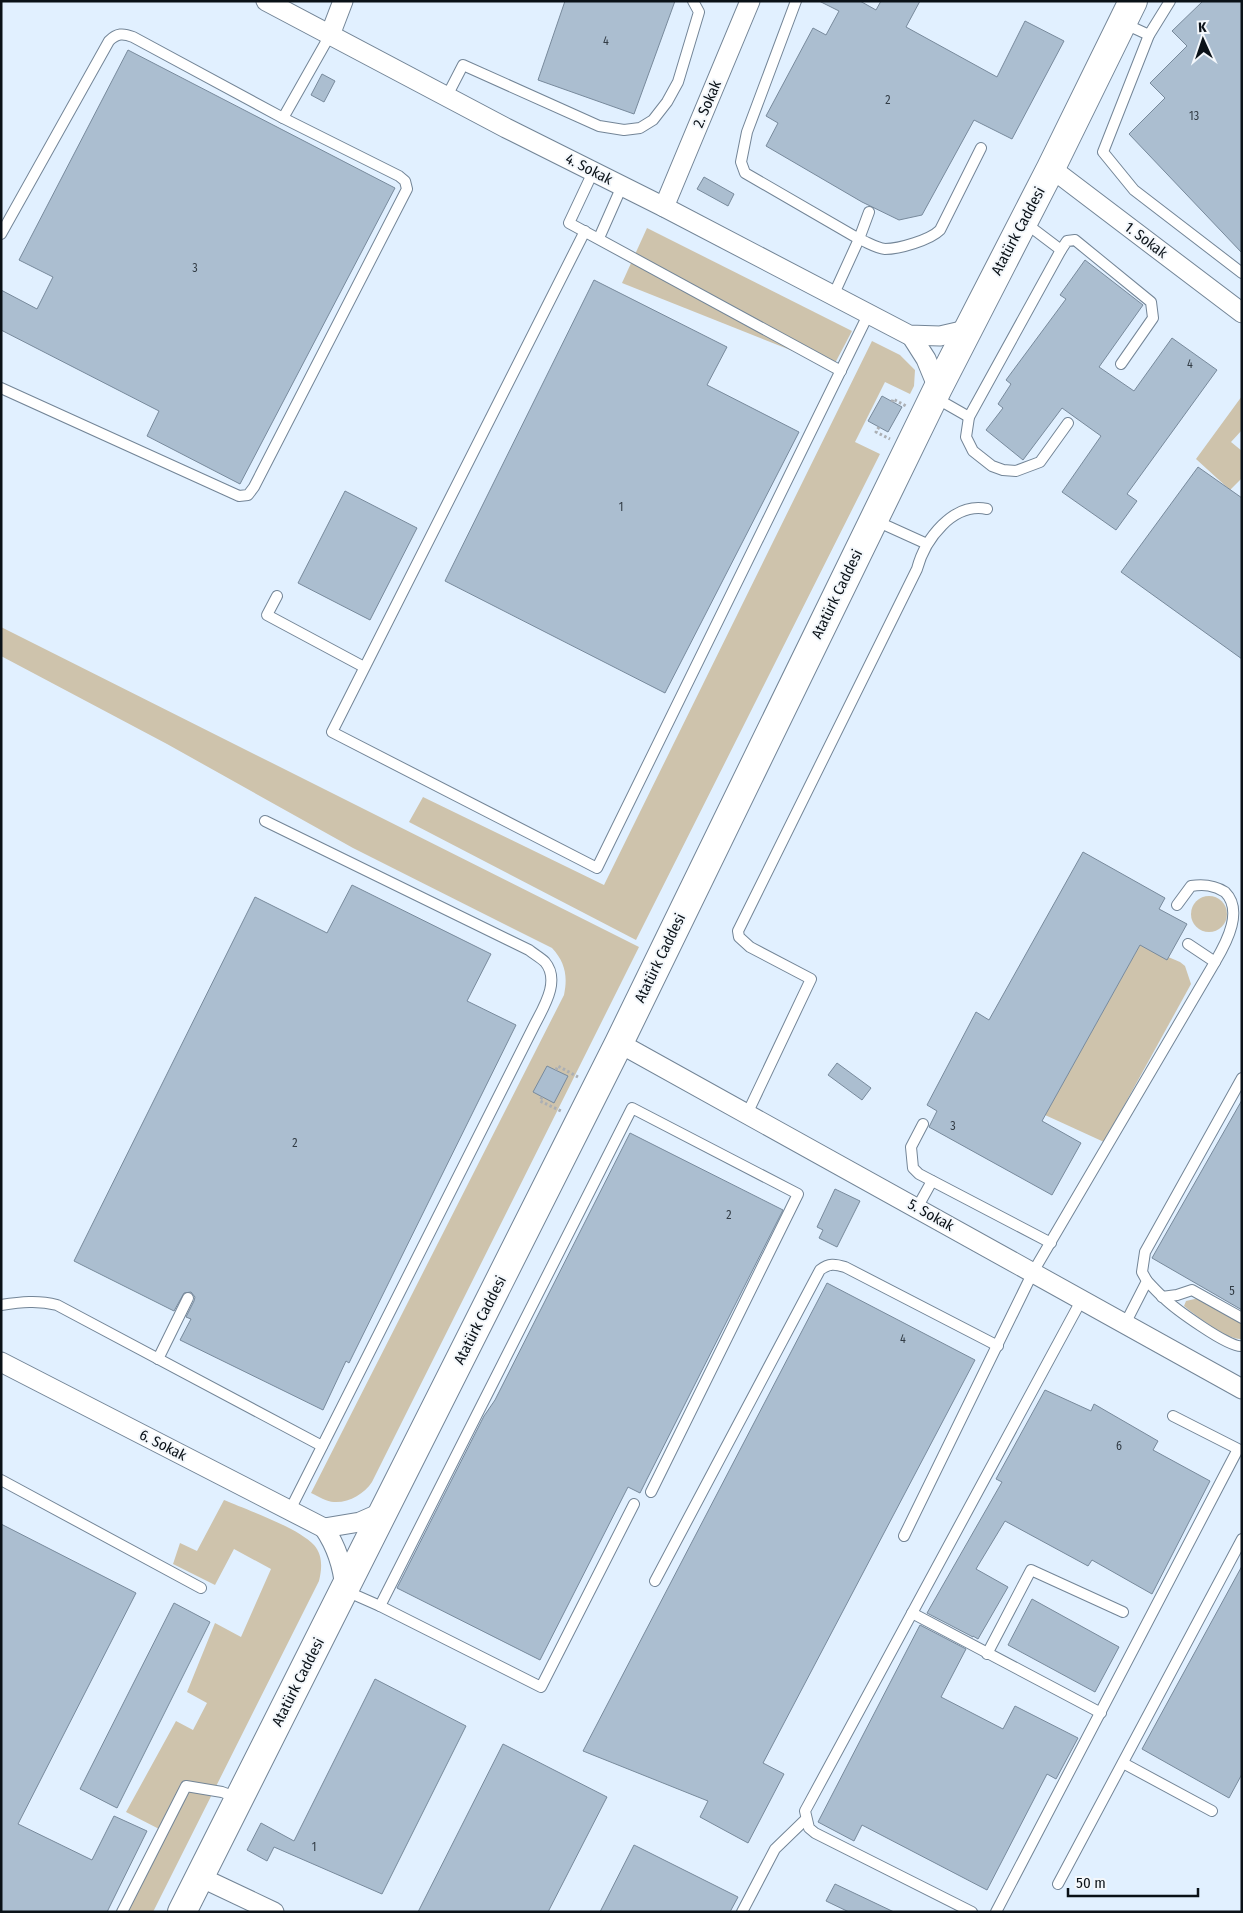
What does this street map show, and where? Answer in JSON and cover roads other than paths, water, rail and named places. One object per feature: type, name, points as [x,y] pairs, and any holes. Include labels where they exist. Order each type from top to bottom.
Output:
[{"type":"street","name":"4. Sokak","points":[[266,1],[912,337]]},
{"type":"street","points":[[330,35],[343,1]]},
{"type":"street","name":"2. Sokak","points":[[664,207],[750,1]]},
{"type":"street","name":"Atatürk Caddesi","points":[[182,1912],[619,1043],[966,330],[1051,168],[1128,12]]},
{"type":"street","name":"1. Sokak","points":[[1051,168],[1242,313]]},
{"type":"street","points":[[936,392],[929,365],[912,337],[950,335],[966,330]]},
{"type":"street","name":"5. Sokak","points":[[619,1043],[1242,1389]]},
{"type":"street","name":"6. Sokak","points":[[1,1362],[324,1528]]},
{"type":"street","points":[[345,1591],[341,1562],[332,1539],[324,1528],[360,1522],[384,1511]]},
{"type":"street","points":[[200,1876],[274,1912]]},
{"type":"lane","points":[[447,96],[463,65],[599,126],[624,130],[640,128],[653,120],[667,102],[678,82],[699,12],[693,1]]},
{"type":"lane","points":[[796,1],[752,115],[741,162],[745,173],[759,183],[859,239],[884,249],[921,241],[934,236],[940,230],[981,148]]},
{"type":"lane","points":[[1170,1],[1149,35],[1103,152],[1134,190],[1242,273]]},
{"type":"lane","points":[[1128,12],[1149,35]]},
{"type":"lane","points":[[1,234],[109,41],[115,35],[125,34],[133,37],[283,118],[398,176],[405,181],[408,189],[254,487],[248,495],[239,496],[1,388]]},
{"type":"lane","points":[[283,118],[330,35]]},
{"type":"lane","points":[[594,172],[569,222],[841,371]]},
{"type":"lane","points":[[599,238],[622,186]]},
{"type":"lane","points":[[833,296],[859,239],[868,212]]},
{"type":"lane","points":[[1023,222],[1060,250]]},
{"type":"lane","points":[[585,231],[332,732],[597,868],[868,315]]},
{"type":"lane","points":[[1068,423],[1040,462],[1016,471],[1003,470],[992,466],[973,451],[966,437],[969,417],[1060,250],[1067,241],[1075,240],[1151,302],[1153,318],[1121,364]]},
{"type":"lane","points":[[936,392],[969,417]]},
{"type":"lane","points":[[747,1114],[811,979],[750,947],[739,937],[738,930],[918,569],[921,556],[927,544],[938,530],[957,513],[971,508],[987,509]]},
{"type":"lane","points":[[873,520],[927,544]]},
{"type":"lane","points":[[277,596],[267,615],[364,667]]},
{"type":"lane","points":[[264,821],[529,950],[545,962],[551,975],[552,983],[547,1000],[290,1510]]},
{"type":"lane","points":[[904,1536],[1033,1272],[1234,930],[1238,919],[1238,908],[1234,898],[1219,888],[1203,884],[1192,886],[1176,905]]},
{"type":"lane","points":[[1188,944],[1215,962]]},
{"type":"lane","points":[[1242,1078],[1145,1252],[1142,1272],[1147,1281],[1162,1297],[1226,1342],[1238,1347],[1242,1346]]},
{"type":"lane","points":[[380,1606],[632,1108],[798,1194],[651,1492]]},
{"type":"lane","points":[[923,1124],[911,1147],[913,1168],[919,1174],[1051,1243]]},
{"type":"lane","points":[[918,1208],[932,1181]]},
{"type":"lane","points":[[655,1581],[820,1270],[826,1265],[833,1264],[845,1267],[998,1346]]},
{"type":"lane","points":[[1125,1324],[1147,1281]]},
{"type":"lane","points":[[1162,1297],[1192,1290],[1242,1318]]},
{"type":"lane","points":[[158,1359],[188,1298]]},
{"type":"lane","points":[[972,1912],[815,1833],[809,1828],[805,1811],[1082,1299]]},
{"type":"lane","points":[[1,1305],[31,1301],[45,1302],[57,1306],[322,1446]]},
{"type":"lane","points":[[996,1912],[1238,1449],[1173,1416]]},
{"type":"lane","points":[[1,1480],[202,1588]]},
{"type":"lane","points":[[345,1591],[380,1606],[541,1687],[634,1504]]},
{"type":"lane","points":[[1058,1884],[1242,1539]]},
{"type":"lane","points":[[987,1654],[1031,1570],[1123,1612]]},
{"type":"lane","points":[[912,1613],[1101,1713]]},
{"type":"lane","points":[[1123,1763],[1212,1810]]},
{"type":"lane","points":[[122,1912],[186,1786],[222,1792],[238,1798]]},
{"type":"lane","points":[[742,1912],[775,1849],[806,1818]]}]
